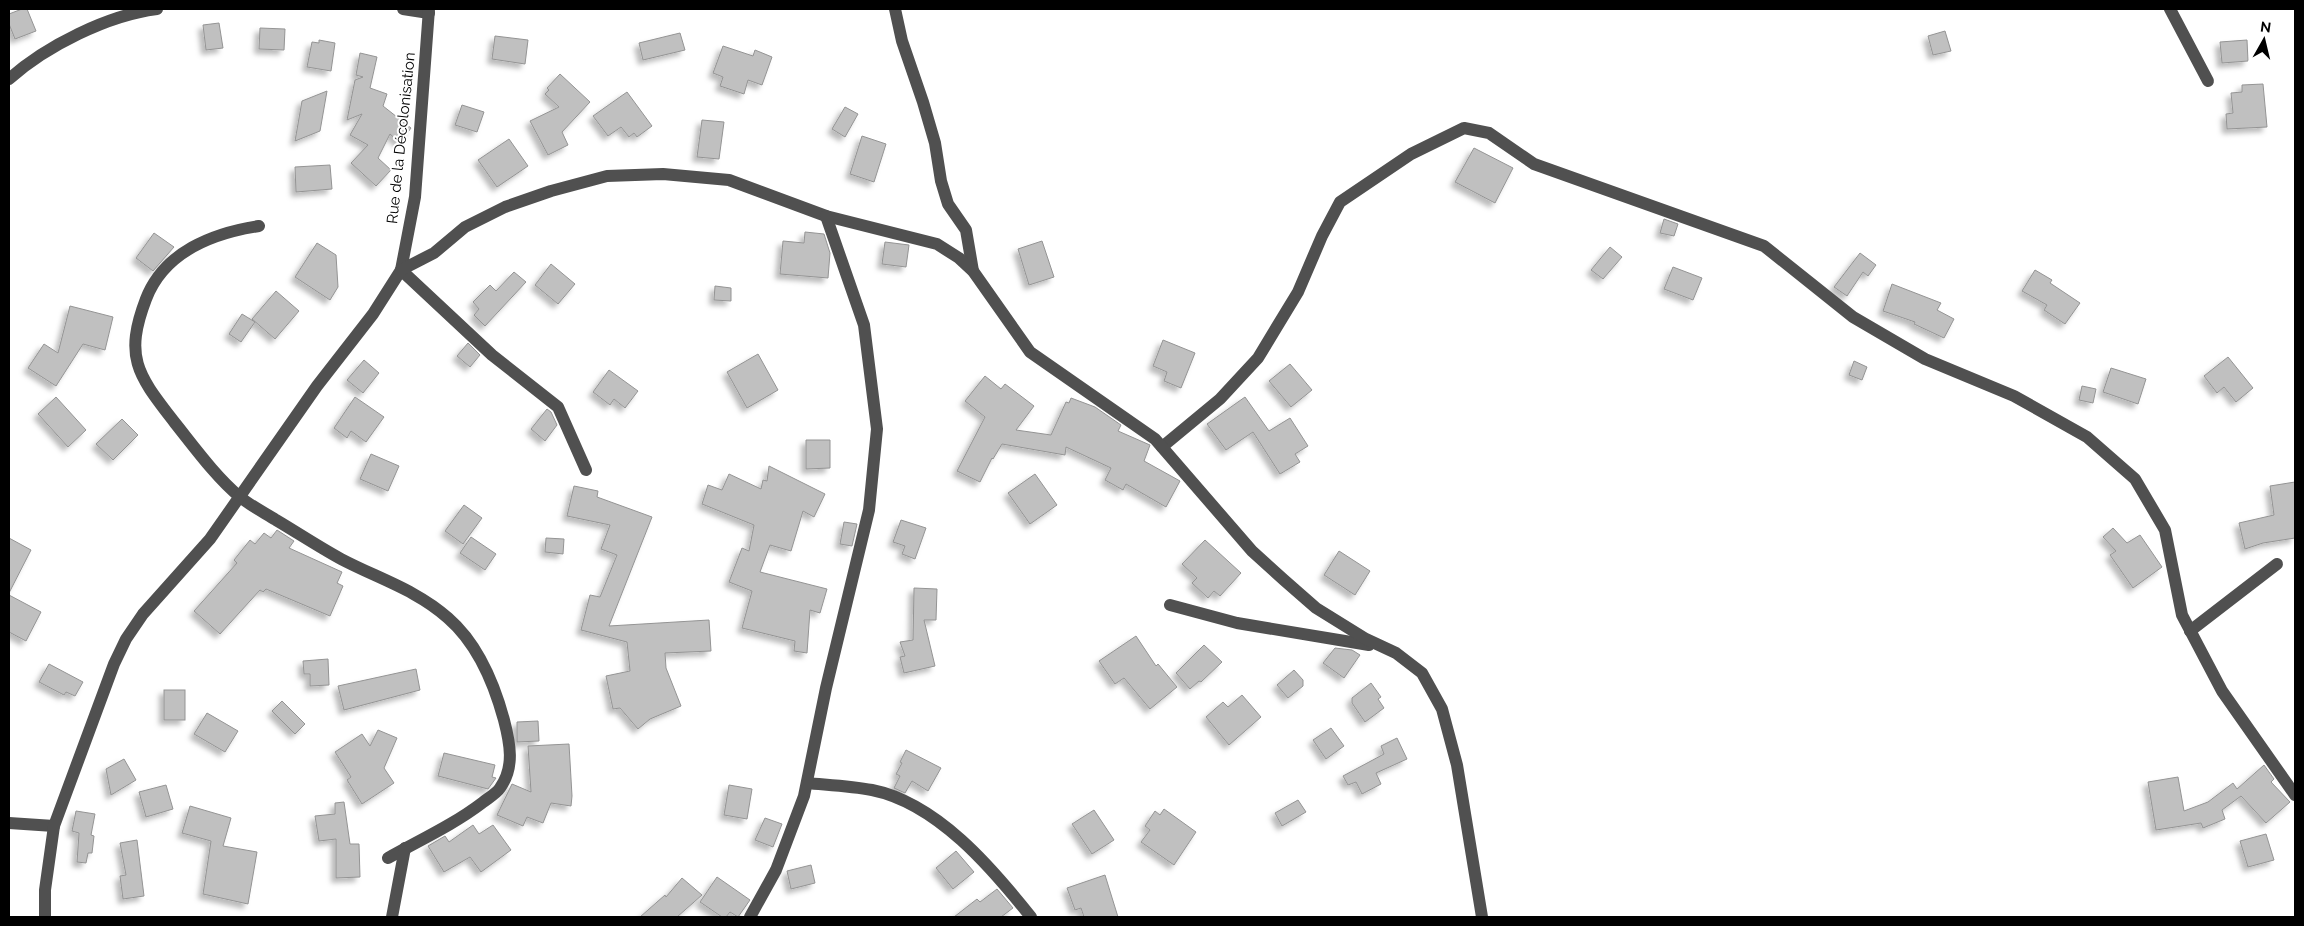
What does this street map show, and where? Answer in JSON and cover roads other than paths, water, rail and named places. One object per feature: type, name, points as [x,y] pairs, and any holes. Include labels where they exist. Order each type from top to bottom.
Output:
[{"type":"street","points":[[9,79],[25,65],[102,24],[144,10],[157,9]]},
{"type":"street","points":[[403,9],[429,11]]},
{"type":"street","points":[[894,9],[902,41],[935,143],[940,181],[948,204],[966,230],[973,271]]},
{"type":"street","points":[[2170,9],[2208,81]]},
{"type":"street","name":"Rue de la Décolonisation","points":[[401,270],[415,197],[429,11]]},
{"type":"street","points":[[1162,447],[1220,399],[1258,358],[1298,292],[1322,236],[1340,202],[1411,154],[1464,128],[1489,134],[1534,164],[1764,246],[1853,317],[1925,358],[2014,396],[2087,437],[2136,478],[2165,530],[2182,615],[2222,691],[2295,795]]},
{"type":"street","points":[[45,917],[45,890],[54,826],[114,664],[126,639],[142,614],[210,539],[241,498],[317,386],[372,314],[401,270],[434,253],[465,227],[505,207],[551,191],[607,176],[663,174],[729,180],[826,216],[937,244],[960,258],[973,271],[1030,352],[1155,439],[1252,551],[1316,608],[1366,639],[1385,648],[1422,673],[1442,709],[1457,765],[1482,917]]},
{"type":"street","points":[[750,917],[776,870],[804,796],[826,688],[870,510],[877,429],[864,325],[826,216]]},
{"type":"street","points":[[259,226],[230,230],[203,240],[184,252],[166,268],[150,287],[139,318],[136,353],[137,368],[144,384],[194,448],[241,498],[341,559],[423,599],[448,617],[468,638],[486,668],[510,742],[510,770],[499,790],[461,818],[388,858]]},
{"type":"street","points":[[401,270],[492,355],[558,406],[586,470]]},
{"type":"street","points":[[2190,630],[2277,564]]},
{"type":"street","points":[[1170,605],[1237,622],[1385,648]]},
{"type":"street","points":[[807,783],[873,790],[905,802],[930,816],[989,865],[1031,917]]},
{"type":"street","points":[[9,823],[54,826]]},
{"type":"street","points":[[392,917],[405,848]]}]
